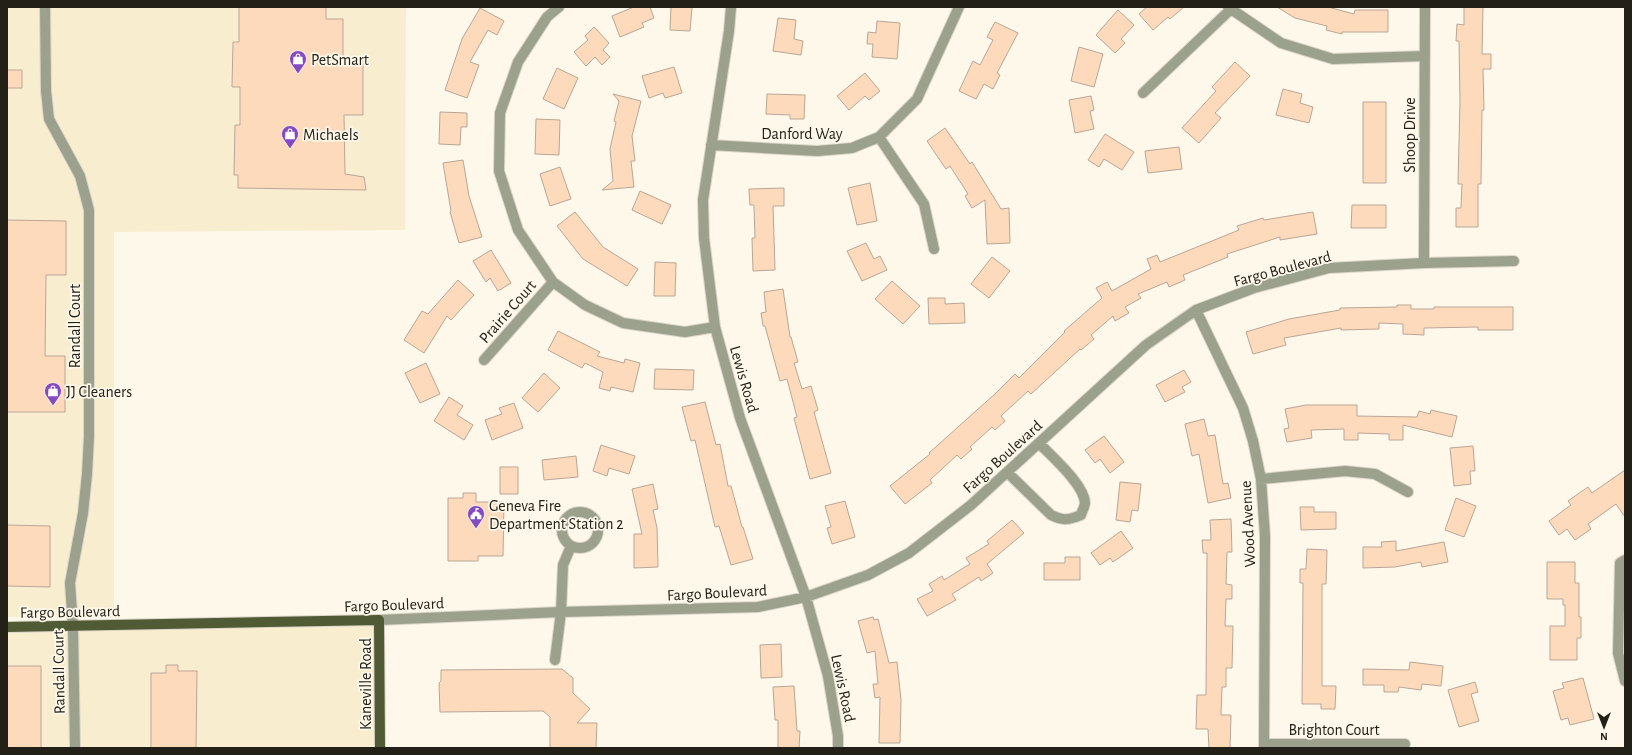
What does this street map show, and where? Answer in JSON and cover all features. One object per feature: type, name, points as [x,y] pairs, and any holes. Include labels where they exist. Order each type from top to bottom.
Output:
[{"type":"main road","name":"Fargo Boulevard","points":[[7,627],[73,627],[379,620]]},
{"type":"main road","name":"Kaneville Road","points":[[379,620],[380,748]]},
{"type":"street","name":"Randall Court","points":[[45,7],[46,91],[49,118],[80,176],[90,210],[88,444],[83,513],[70,582],[73,627],[75,748]]},
{"type":"street","points":[[558,7],[547,17],[518,62],[500,113],[499,171],[518,230],[553,282],[584,305],[623,323],[685,332],[715,327]]},
{"type":"street","name":"Lewis Road","points":[[731,7],[730,30],[703,200],[704,238],[715,327],[740,418],[806,597],[834,708],[838,748]]},
{"type":"street","name":"Danford Way","points":[[711,145],[817,151],[852,148],[879,137],[917,99],[959,7]]},
{"type":"street","name":"Shoop Drive","points":[[1424,7],[1424,263]]},
{"type":"street","points":[[1143,93],[1229,9],[1281,43],[1333,59],[1425,56]]},
{"type":"street","points":[[879,137],[924,204],[934,249]]},
{"type":"street","name":"Fargo Boulevard","points":[[379,620],[561,612],[758,607],[806,597],[868,575],[909,554],[971,505],[1146,346],[1196,310],[1254,288],[1329,268],[1424,263],[1514,261]]},
{"type":"street","name":"Prairie Court","points":[[484,360],[553,282]]},
{"type":"street","name":"Wood Avenue","points":[[1196,310],[1243,408],[1253,441],[1261,479],[1265,536],[1264,746]]},
{"type":"street","points":[[1007,472],[1051,516],[1060,520],[1069,520],[1081,515],[1085,504],[1078,485],[1039,443]]},
{"type":"street","points":[[1261,479],[1345,472],[1375,474],[1408,492]]},
{"type":"street","points":[[555,660],[561,612],[563,565],[571,546]]},
{"type":"street","points":[[1625,560],[1620,563],[1618,653],[1625,681]]},
{"type":"street","name":"Brighton Court","points":[[1264,746],[1405,744]]},
{"type":"shaded area","points":[[7,7],[406,7],[405,230],[114,232],[114,617],[7,617]]},
{"type":"shaded area","points":[[374,624],[375,748],[7,748],[7,630]]},
{"type":"building","points":[[239,7],[326,7],[326,19],[343,19],[343,60],[363,61],[363,115],[344,115],[345,174],[364,177],[366,190],[238,188],[238,175],[234,175],[235,125],[240,125],[240,87],[232,87],[233,42],[239,42]]},
{"type":"building","points":[[634,7],[650,7],[654,18],[642,23],[644,27],[620,37],[612,16]]},
{"type":"building","points":[[671,7],[692,7],[690,31],[670,30]]},
{"type":"building","points":[[1147,7],[1184,7],[1170,19],[1168,17],[1153,30],[1139,14]]},
{"type":"building","points":[[1277,7],[1328,7],[1354,14],[1355,10],[1388,10],[1388,32],[1342,32],[1342,34],[1326,30],[1327,26],[1295,18]]},
{"type":"building","points":[[1464,7],[1483,7],[1482,54],[1491,54],[1491,69],[1483,69],[1484,110],[1482,110],[1481,184],[1478,184],[1478,227],[1456,227],[1456,208],[1461,208],[1462,184],[1458,184],[1460,101],[1459,41],[1456,41],[1457,24],[1464,25]]},
{"type":"building","points":[[480,8],[504,21],[497,35],[488,30],[470,62],[479,65],[467,98],[445,90],[462,39]]},
{"type":"building","points":[[1118,10],[1134,25],[1121,39],[1125,43],[1115,53],[1096,35]]},
{"type":"building","points":[[778,18],[796,20],[794,39],[803,41],[801,55],[773,51]]},
{"type":"building","points":[[877,21],[900,23],[897,59],[872,57],[873,44],[867,44],[868,32],[876,33]]},
{"type":"building","points":[[995,22],[1018,33],[997,73],[1000,75],[993,89],[984,84],[976,99],[959,91],[973,61],[980,65],[993,40],[987,37]]},
{"type":"building","points":[[594,27],[609,43],[603,50],[610,57],[602,65],[595,57],[586,66],[574,52],[588,40],[585,36]]},
{"type":"building","points":[[1079,47],[1103,54],[1094,87],[1071,81]]},
{"type":"building","points":[[1235,62],[1250,76],[1215,113],[1221,118],[1199,143],[1182,128],[1216,91],[1212,87]]},
{"type":"building","points":[[674,67],[682,93],[665,98],[663,93],[649,98],[642,76]]},
{"type":"building","points":[[557,68],[578,78],[564,109],[543,99]]},
{"type":"building","points":[[7,70],[22,70],[22,88],[7,88]]},
{"type":"building","points":[[865,73],[880,91],[869,100],[865,96],[849,110],[837,96]]},
{"type":"building","points":[[1283,89],[1302,94],[1300,103],[1313,107],[1309,123],[1276,115]]},
{"type":"building","points":[[613,94],[641,101],[632,136],[635,161],[631,161],[634,187],[602,190],[613,181],[610,149],[616,122],[614,121],[619,101]]},
{"type":"building","points":[[767,94],[805,95],[804,119],[790,119],[790,115],[766,114]]},
{"type":"building","points":[[1091,96],[1094,110],[1090,111],[1094,129],[1075,133],[1069,100]]},
{"type":"building","points":[[1363,102],[1386,102],[1386,183],[1363,183]]},
{"type":"building","points":[[440,112],[467,113],[467,127],[461,127],[460,145],[439,144]]},
{"type":"building","points":[[536,119],[560,120],[559,155],[535,154]]},
{"type":"building","points":[[945,128],[970,164],[972,162],[1001,209],[1009,208],[1010,243],[987,244],[985,200],[972,208],[965,196],[968,194],[950,166],[946,169],[927,141]]},
{"type":"building","points":[[1105,134],[1134,152],[1122,170],[1104,159],[1099,167],[1088,160]]},
{"type":"building","points":[[1179,147],[1182,169],[1148,173],[1145,151]]},
{"type":"building","points":[[463,160],[469,196],[482,237],[459,243],[450,212],[443,163]]},
{"type":"building","points":[[560,167],[571,199],[550,206],[540,174]]},
{"type":"building","points":[[870,183],[877,221],[857,225],[848,188]]},
{"type":"building","points":[[784,188],[784,206],[773,206],[775,270],[753,271],[752,238],[755,238],[754,205],[750,205],[749,189]]},
{"type":"building","points":[[640,191],[671,205],[662,224],[632,210]]},
{"type":"building","points":[[1352,205],[1386,205],[1386,228],[1351,228]]},
{"type":"building","points":[[575,212],[603,247],[638,269],[627,286],[583,259],[557,226]]},
{"type":"building","points":[[1313,212],[1317,234],[1280,240],[1280,237],[1227,254],[1228,257],[1183,275],[1185,280],[1169,287],[1167,282],[1138,294],[1141,298],[1125,307],[1129,313],[1115,321],[1113,316],[1091,335],[1094,339],[1081,350],[1080,349],[1031,394],[1028,391],[1001,416],[1005,421],[995,430],[992,427],[970,447],[972,449],[961,459],[957,455],[930,480],[932,483],[905,504],[890,486],[930,454],[929,453],[1015,374],[1019,378],[1065,332],[1064,331],[1102,298],[1096,288],[1107,282],[1112,291],[1151,269],[1147,259],[1157,255],[1160,262],[1239,230],[1237,226],[1263,218],[1264,220]]},
{"type":"building","points":[[7,220],[66,221],[66,275],[46,275],[45,356],[65,356],[65,412],[7,412]]},
{"type":"building","points":[[866,243],[874,259],[880,256],[887,270],[862,281],[847,251]]},
{"type":"building","points":[[491,250],[511,283],[498,291],[490,278],[486,282],[473,261]]},
{"type":"building","points":[[992,257],[1010,271],[989,298],[971,284]]},
{"type":"building","points":[[655,262],[676,263],[675,296],[654,296]]},
{"type":"building","points":[[458,280],[474,295],[451,320],[447,316],[424,353],[404,340],[422,311],[428,314]]},
{"type":"building","points":[[892,281],[920,306],[903,324],[875,299]]},
{"type":"building","points":[[783,289],[790,337],[798,362],[794,363],[802,389],[811,386],[818,410],[814,412],[831,473],[810,479],[794,418],[797,417],[787,379],[780,381],[765,326],[763,326],[761,313],[766,312],[764,292]]},
{"type":"building","points":[[928,298],[945,298],[945,304],[964,303],[965,323],[929,324]]},
{"type":"building","points":[[1397,305],[1411,305],[1411,309],[1434,309],[1434,307],[1513,307],[1513,330],[1478,330],[1478,327],[1424,328],[1424,335],[1403,334],[1403,324],[1379,323],[1379,329],[1341,330],[1341,328],[1284,338],[1286,345],[1253,354],[1246,332],[1289,319],[1340,310],[1340,308],[1397,307]]},
{"type":"building","points":[[558,331],[600,352],[597,356],[624,363],[625,359],[640,363],[633,392],[611,387],[610,391],[599,388],[603,372],[585,363],[582,368],[548,350]]},
{"type":"building","points":[[426,363],[440,394],[420,403],[405,373]]},
{"type":"building","points":[[655,369],[694,370],[693,390],[654,389]]},
{"type":"building","points":[[1184,370],[1191,382],[1182,387],[1185,392],[1165,402],[1156,385]]},
{"type":"building","points":[[544,373],[560,388],[538,412],[522,398]]},
{"type":"building","points":[[449,397],[463,406],[457,415],[473,425],[464,440],[434,421]]},
{"type":"building","points":[[705,402],[716,445],[720,444],[728,486],[731,486],[742,527],[753,559],[731,565],[719,526],[715,527],[695,440],[691,441],[682,407]]},
{"type":"building","points":[[514,403],[523,428],[492,440],[485,420],[502,414],[499,408]]},
{"type":"building","points":[[1306,405],[1357,405],[1357,416],[1417,417],[1419,411],[1430,414],[1431,410],[1457,416],[1452,437],[1403,425],[1403,440],[1389,440],[1389,434],[1358,433],[1358,440],[1344,440],[1344,429],[1311,430],[1312,438],[1287,442],[1284,429],[1289,428],[1285,409]]},
{"type":"building","points":[[1204,419],[1208,436],[1215,435],[1223,484],[1228,483],[1231,498],[1208,503],[1199,454],[1192,456],[1185,424]]},
{"type":"building","points":[[1104,436],[1124,462],[1110,473],[1100,459],[1095,463],[1085,450]]},
{"type":"building","points":[[601,445],[635,456],[629,474],[609,468],[607,476],[593,471]]},
{"type":"building","points":[[1473,446],[1475,471],[1470,471],[1471,484],[1454,486],[1450,448]]},
{"type":"building","points":[[576,456],[578,477],[544,480],[542,460]]},
{"type":"building","points":[[500,467],[518,467],[518,494],[500,494]]},
{"type":"building","points":[[1625,470],[1625,517],[1616,504],[1588,524],[1591,529],[1575,540],[1567,529],[1559,535],[1549,521],[1571,505],[1568,501],[1588,487],[1592,493]]},
{"type":"building","points":[[1120,482],[1141,484],[1138,511],[1132,510],[1130,522],[1116,520]]},
{"type":"building","points":[[653,484],[658,509],[653,510],[657,528],[658,567],[634,568],[634,534],[642,534],[632,489]]},
{"type":"building","name":"Geneva Fire Department Station 2","points":[[463,493],[476,493],[476,502],[504,502],[503,556],[478,556],[478,561],[448,561],[448,498],[463,498]]},
{"type":"building","points":[[1456,498],[1476,506],[1464,537],[1445,530]]},
{"type":"building","points":[[845,501],[855,537],[832,544],[827,528],[831,527],[825,506]]},
{"type":"building","points":[[1300,507],[1314,507],[1314,512],[1336,512],[1336,529],[1301,530]]},
{"type":"building","points":[[1231,519],[1232,552],[1227,552],[1226,584],[1232,585],[1232,599],[1226,599],[1225,626],[1233,626],[1232,668],[1226,668],[1226,687],[1222,687],[1221,715],[1231,715],[1230,748],[1209,748],[1208,729],[1196,729],[1197,695],[1206,695],[1207,553],[1203,553],[1202,540],[1211,540],[1210,520]]},
{"type":"building","points":[[1012,520],[1024,533],[987,564],[993,573],[981,581],[979,577],[952,594],[956,600],[927,616],[917,599],[933,591],[929,584],[942,576],[944,580],[970,564],[966,558],[989,544],[987,541]]},
{"type":"building","points":[[7,525],[50,526],[50,587],[7,586]]},
{"type":"building","points":[[1121,531],[1133,548],[1113,562],[1110,558],[1100,565],[1091,553]]},
{"type":"building","points":[[1396,541],[1396,551],[1444,542],[1448,562],[1422,567],[1421,562],[1395,567],[1363,568],[1363,547],[1382,547],[1381,542]]},
{"type":"building","points":[[1307,549],[1327,550],[1326,584],[1322,584],[1322,686],[1336,686],[1335,709],[1321,709],[1321,704],[1302,704],[1303,583],[1300,583],[1300,569],[1306,569]]},
{"type":"building","points":[[1065,557],[1080,557],[1080,580],[1044,580],[1044,563],[1065,563]]},
{"type":"building","points":[[1547,562],[1575,562],[1575,583],[1579,583],[1579,617],[1581,617],[1581,638],[1577,638],[1577,660],[1550,660],[1550,626],[1565,626],[1565,605],[1563,605],[1563,599],[1547,599]]},
{"type":"building","points":[[873,617],[874,620],[878,619],[889,663],[897,662],[901,700],[900,743],[879,743],[880,697],[875,698],[873,684],[878,684],[875,651],[867,653],[858,621]]},
{"type":"building","points":[[781,644],[782,677],[761,678],[760,645]]},
{"type":"building","points":[[1410,662],[1443,666],[1441,686],[1422,684],[1421,690],[1399,687],[1398,692],[1384,692],[1384,685],[1363,685],[1363,669],[1409,670]]},
{"type":"building","points":[[166,665],[178,665],[178,671],[197,671],[196,748],[151,748],[151,673],[166,673]]},
{"type":"building","points":[[7,666],[41,666],[41,748],[7,748]]},
{"type":"building","points":[[562,669],[573,678],[573,693],[590,709],[577,723],[597,723],[596,748],[550,748],[550,717],[543,711],[440,712],[439,683],[441,681],[441,670]]},
{"type":"building","points":[[1583,678],[1594,719],[1570,725],[1568,718],[1561,720],[1553,691],[1564,688],[1562,683]]},
{"type":"building","points":[[1475,682],[1478,692],[1471,694],[1479,721],[1459,727],[1448,690]]},
{"type":"building","points":[[794,686],[797,731],[800,731],[799,748],[778,748],[778,720],[775,720],[773,687]]},
{"type":"place","name":"PetSmart","points":[[298,74]]},
{"type":"place","name":"Michaels","points":[[290,149]]},
{"type":"place","name":"JJ Cleaners","points":[[53,406]]},
{"type":"place","name":"Geneva Fire Department Station 2","points":[[476,529]]}]
